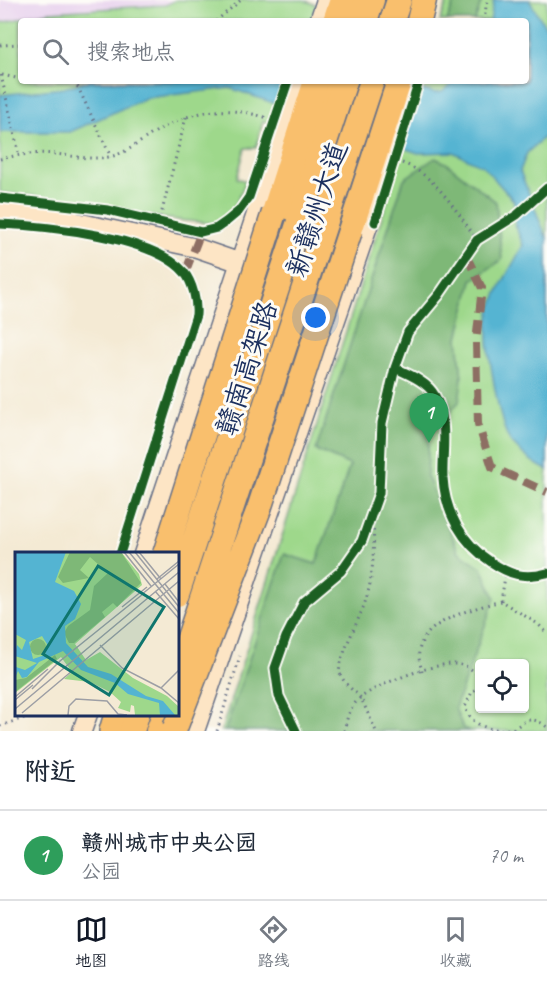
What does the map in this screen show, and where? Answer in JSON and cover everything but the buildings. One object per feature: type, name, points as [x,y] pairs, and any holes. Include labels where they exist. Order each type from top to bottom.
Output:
[{"type":"highway","points":[[336,18],[342,0]]},
{"type":"highway","points":[[366,18],[372,0]]},
{"type":"highway","points":[[166,552],[315,84]]},
{"type":"highway","name":"赣南高架路","points":[[178,591],[344,84]]},
{"type":"highway","name":"赣南高架路","points":[[178,671],[371,84]]},
{"type":"highway","points":[[178,714],[259,509],[398,84]]},
{"type":"highway","points":[[132,731],[136,716]]},
{"type":"main road","points":[[351,18],[356,0]]},
{"type":"main road","name":"新赣州大道","points":[[171,552],[289,209],[329,84]]},
{"type":"main road","name":"新赣州大道","points":[[178,712],[388,84]]},
{"type":"main road","points":[[110,731],[114,716]]},
{"type":"street","points":[[320,18],[326,0]]},
{"type":"street","points":[[415,13],[437,0]]},
{"type":"street","points":[[144,552],[298,84]]},
{"type":"street","points":[[178,714],[368,226],[411,84]]},
{"type":"street","points":[[0,211],[25,211],[153,239],[241,262]]},
{"type":"street","points":[[82,731],[87,716]]},
{"type":"path","points":[[220,18],[241,0]]},
{"type":"path","points":[[484,18],[487,0]]},
{"type":"path","points":[[0,45],[18,44]]},
{"type":"path","points":[[18,78],[0,75],[19,154]]},
{"type":"path","points":[[76,84],[111,157]]},
{"type":"path","points":[[0,159],[19,154],[55,154],[81,160],[111,157],[186,117],[208,110],[244,110]]},
{"type":"path","points":[[153,239],[165,206],[169,176],[186,117]]},
{"type":"path","points":[[121,552],[196,315],[197,300],[185,273],[162,257]]},
{"type":"path","points":[[373,512],[375,556],[364,606],[342,655],[339,672],[345,683],[361,698],[376,731]]},
{"type":"path","points":[[501,601],[506,572]]},
{"type":"path","points":[[422,672],[419,653],[422,641],[435,627],[458,614],[501,601],[538,624],[547,633]]},
{"type":"path","points":[[344,731],[348,713],[361,698],[387,684],[452,664],[471,668],[475,672]]},
{"type":"path","points":[[475,690],[465,707],[469,719],[487,730],[514,728],[528,720],[537,721],[547,727]]},
{"type":"path","points":[[0,726],[30,716]]},
{"type":"shaded area","points":[[0,0],[176,0],[165,5],[49,12],[18,18],[18,20],[5,24],[0,23]]},
{"type":"green space","points":[[176,0],[304,0],[349,18],[22,18],[49,12],[165,5]]},
{"type":"green space","points":[[448,0],[547,0],[547,731],[221,731],[395,175],[263,121],[256,148],[245,148],[237,178],[246,181],[234,208],[215,223],[161,218],[54,199],[0,193],[0,23],[18,19],[18,84],[529,84],[529,18],[441,18]]},
{"type":"green space","points":[[455,0],[482,0],[476,18],[448,18]]},
{"type":"green space","points":[[435,158],[446,163],[496,202],[502,260],[472,280],[458,338],[462,378],[459,402],[429,435],[427,476],[459,552],[482,568],[495,598],[455,708],[463,728],[472,731],[225,731],[284,554],[316,564],[350,465],[316,450],[404,179]]},
{"type":"water","points":[[494,0],[529,0],[547,29],[547,134],[527,153],[520,171],[547,239],[547,470],[511,442],[502,420],[494,385],[488,335],[490,315],[497,294],[523,245],[515,225],[514,201],[483,166],[453,152],[418,153],[230,88],[146,98],[70,132],[0,132],[0,95],[64,88],[77,84],[401,84],[434,93],[442,92],[452,84],[529,84],[529,18],[491,18]]},
{"type":"marked path","points":[[185,273],[201,232]]},
{"type":"marked path","points":[[466,255],[482,288],[476,342],[478,424],[492,467],[547,492]]},
{"type":"cycle path","points":[[0,198],[108,210],[201,232],[217,228],[239,211],[249,197],[287,84]]},
{"type":"cycle path","points":[[375,222],[418,84]]},
{"type":"cycle path","points":[[296,731],[279,696],[275,668],[286,637],[304,602],[341,571],[362,541],[379,493],[382,423],[395,368],[408,332],[439,295],[477,240],[517,215],[547,188]]},
{"type":"cycle path","points":[[0,224],[44,227],[98,235],[149,250],[169,260],[184,272],[192,287],[196,315],[121,552]]},
{"type":"cycle path","points":[[395,368],[417,379],[435,396],[442,416],[444,436],[444,491],[451,515],[464,536],[481,554],[505,570],[524,576],[547,573]]},
{"type":"place","name":"赣州城市中央公园","points":[[429,443]]}]
